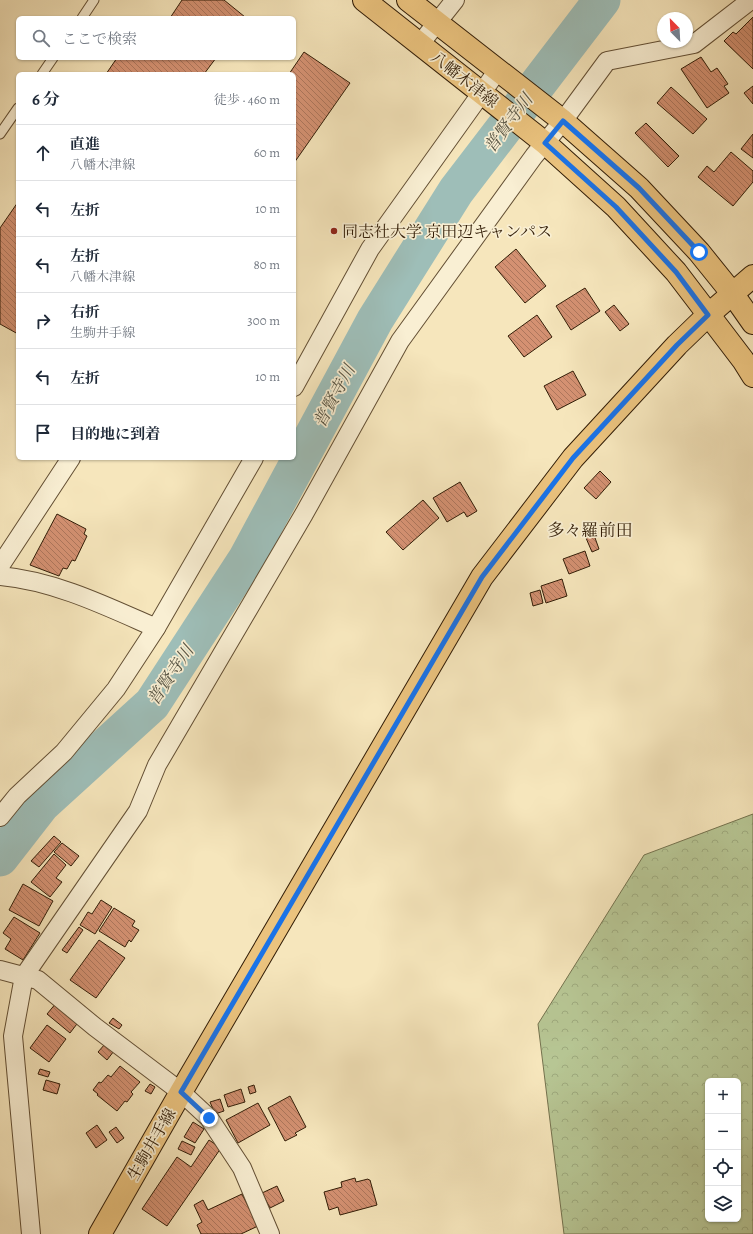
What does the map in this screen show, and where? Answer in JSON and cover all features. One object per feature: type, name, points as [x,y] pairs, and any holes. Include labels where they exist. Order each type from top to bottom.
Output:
[{"type":"main road","name":"八幡木津線","points":[[364,0],[545,143],[616,207],[676,272],[743,360],[753,376]]},
{"type":"main road","name":"八幡木津線","points":[[408,0],[563,121],[639,188],[699,252],[732,293],[753,323]]},
{"type":"main road","name":"生駒井手線","points":[[100,1234],[181,1092],[482,577],[573,458],[677,345],[732,293],[753,276]]},
{"type":"street","points":[[420,44],[455,0]]},
{"type":"street","points":[[30,1234],[13,1036],[24,976],[138,811],[157,765],[304,514],[400,341],[534,156],[563,121],[607,61],[694,44],[751,0]]},
{"type":"street","points":[[296,383],[370,249],[498,70]]},
{"type":"street","points":[[0,566],[70,460]]},
{"type":"street","points":[[0,817],[17,796],[64,752],[116,689],[156,628],[253,460]]},
{"type":"street","points":[[0,576],[21,578],[85,596],[156,628]]},
{"type":"street","points":[[2,970],[38,980],[95,1027],[181,1092],[209,1118],[242,1168],[270,1234]]},
{"type":"lane","points":[[83,16],[94,0]]},
{"type":"lane","points":[[43,72],[52,60]]},
{"type":"lane","points":[[0,134],[16,111]]},
{"type":"green space","points":[[753,814],[753,1234],[564,1234],[538,1024],[644,855]]},
{"type":"building","points":[[182,0],[224,0],[244,16],[171,16]]},
{"type":"building","points":[[753,17],[753,69],[724,41],[733,32],[736,34]]},
{"type":"building","points":[[304,52],[350,83],[296,160],[296,72],[290,72]]},
{"type":"building","points":[[701,57],[711,72],[717,68],[728,84],[724,86],[729,93],[707,108],[681,69]]},
{"type":"building","points":[[116,60],[214,60],[206,72],[107,72]]},
{"type":"building","points":[[753,86],[753,104],[744,93]]},
{"type":"building","points":[[671,87],[707,119],[693,134],[657,103]]},
{"type":"building","points":[[646,123],[679,156],[668,167],[635,133]]},
{"type":"building","points":[[753,134],[753,158],[741,149]]},
{"type":"building","points":[[731,152],[753,171],[753,182],[733,206],[698,177],[707,166],[714,172]]},
{"type":"building","points":[[16,205],[16,333],[0,324],[0,228]]},
{"type":"building","points":[[516,249],[546,286],[525,303],[495,267]]},
{"type":"building","points":[[585,288],[600,311],[571,330],[556,306]]},
{"type":"building","points":[[614,305],[629,324],[620,331],[605,312]]},
{"type":"building","points":[[537,315],[552,337],[524,357],[508,336]]},
{"type":"building","points":[[573,371],[586,395],[557,410],[544,386]]},
{"type":"building","points":[[600,471],[611,482],[596,499],[584,488]]},
{"type":"building","points":[[460,482],[477,511],[467,517],[464,512],[447,522],[433,498]]},
{"type":"building","points":[[423,500],[439,518],[403,550],[386,532]]},
{"type":"building","points":[[57,514],[86,529],[84,534],[87,536],[75,561],[72,560],[67,569],[63,568],[59,576],[30,565]]},
{"type":"building","points":[[594,535],[599,549],[592,552],[586,538]]},
{"type":"building","points":[[585,551],[590,566],[569,574],[563,559]]},
{"type":"building","points":[[562,579],[567,596],[546,603],[541,586]]},
{"type":"building","points":[[540,590],[543,603],[533,606],[530,593]]},
{"type":"building","points":[[54,836],[61,842],[39,867],[31,861]]},
{"type":"building","points":[[62,843],[79,856],[71,866],[54,852]]},
{"type":"building","points":[[54,854],[66,865],[56,878],[62,882],[50,897],[31,882]]},
{"type":"building","points":[[23,884],[53,901],[39,926],[9,910]]},
{"type":"building","points":[[101,900],[112,907],[95,934],[80,925],[88,912],[92,914]]},
{"type":"building","points":[[114,908],[135,921],[132,926],[139,930],[131,942],[129,940],[125,947],[99,931]]},
{"type":"building","points":[[14,917],[40,933],[23,960],[5,949],[11,939],[3,933]]},
{"type":"building","points":[[79,927],[83,930],[67,953],[62,950]]},
{"type":"building","points":[[99,940],[125,958],[96,998],[70,980]]},
{"type":"building","points":[[57,1002],[80,1020],[70,1033],[47,1014]]},
{"type":"building","points":[[113,1018],[122,1025],[119,1029],[109,1023]]},
{"type":"building","points":[[47,1025],[66,1039],[49,1062],[30,1048]]},
{"type":"building","points":[[105,1044],[114,1051],[107,1060],[98,1052]]},
{"type":"building","points":[[120,1066],[140,1082],[131,1092],[133,1094],[127,1102],[125,1101],[117,1111],[93,1090],[99,1082],[101,1083],[108,1075],[111,1077]]},
{"type":"building","points":[[40,1069],[50,1072],[48,1077],[38,1074]]},
{"type":"building","points":[[46,1080],[60,1084],[57,1094],[43,1090]]},
{"type":"building","points":[[150,1084],[155,1087],[151,1094],[145,1091]]},
{"type":"building","points":[[254,1085],[256,1092],[250,1094],[248,1087]]},
{"type":"building","points":[[241,1089],[245,1102],[228,1107],[224,1095]]},
{"type":"building","points":[[290,1096],[306,1127],[295,1133],[297,1135],[285,1141],[268,1108]]},
{"type":"building","points":[[220,1099],[224,1111],[215,1114],[210,1102]]},
{"type":"building","points":[[258,1103],[270,1125],[238,1143],[226,1120]]},
{"type":"building","points":[[193,1122],[204,1129],[195,1143],[184,1137]]},
{"type":"building","points":[[97,1125],[107,1140],[96,1148],[86,1133]]},
{"type":"building","points":[[116,1127],[124,1138],[117,1143],[109,1132]]},
{"type":"building","points":[[209,1140],[221,1148],[167,1226],[142,1209],[177,1157],[191,1167]]},
{"type":"building","points":[[182,1141],[195,1147],[191,1155],[178,1149]]},
{"type":"building","points":[[355,1178],[356,1182],[368,1179],[370,1180],[377,1205],[340,1215],[338,1207],[329,1210],[324,1192],[342,1187],[341,1182]]},
{"type":"building","points":[[277,1186],[284,1201],[270,1208],[262,1193]]},
{"type":"building","points":[[242,1194],[258,1226],[241,1234],[201,1234],[197,1225],[202,1222],[194,1205],[203,1200],[208,1210]]},
{"type":"waterway","name":"普賢寺川","points":[[0,858],[42,804],[152,704],[247,558],[375,320],[456,191],[602,0]]},
{"type":"place","name":"同志社大学 京田辺キャンパス","points":[[334,231]]},
{"type":"district","name":"多々羅前田","points":[[590,530]]},
{"type":"route","points":[[209,1118],[181,1092],[482,577],[573,458],[677,345],[708,315],[676,272],[616,207],[545,143],[563,121],[639,188],[699,252]]}]
